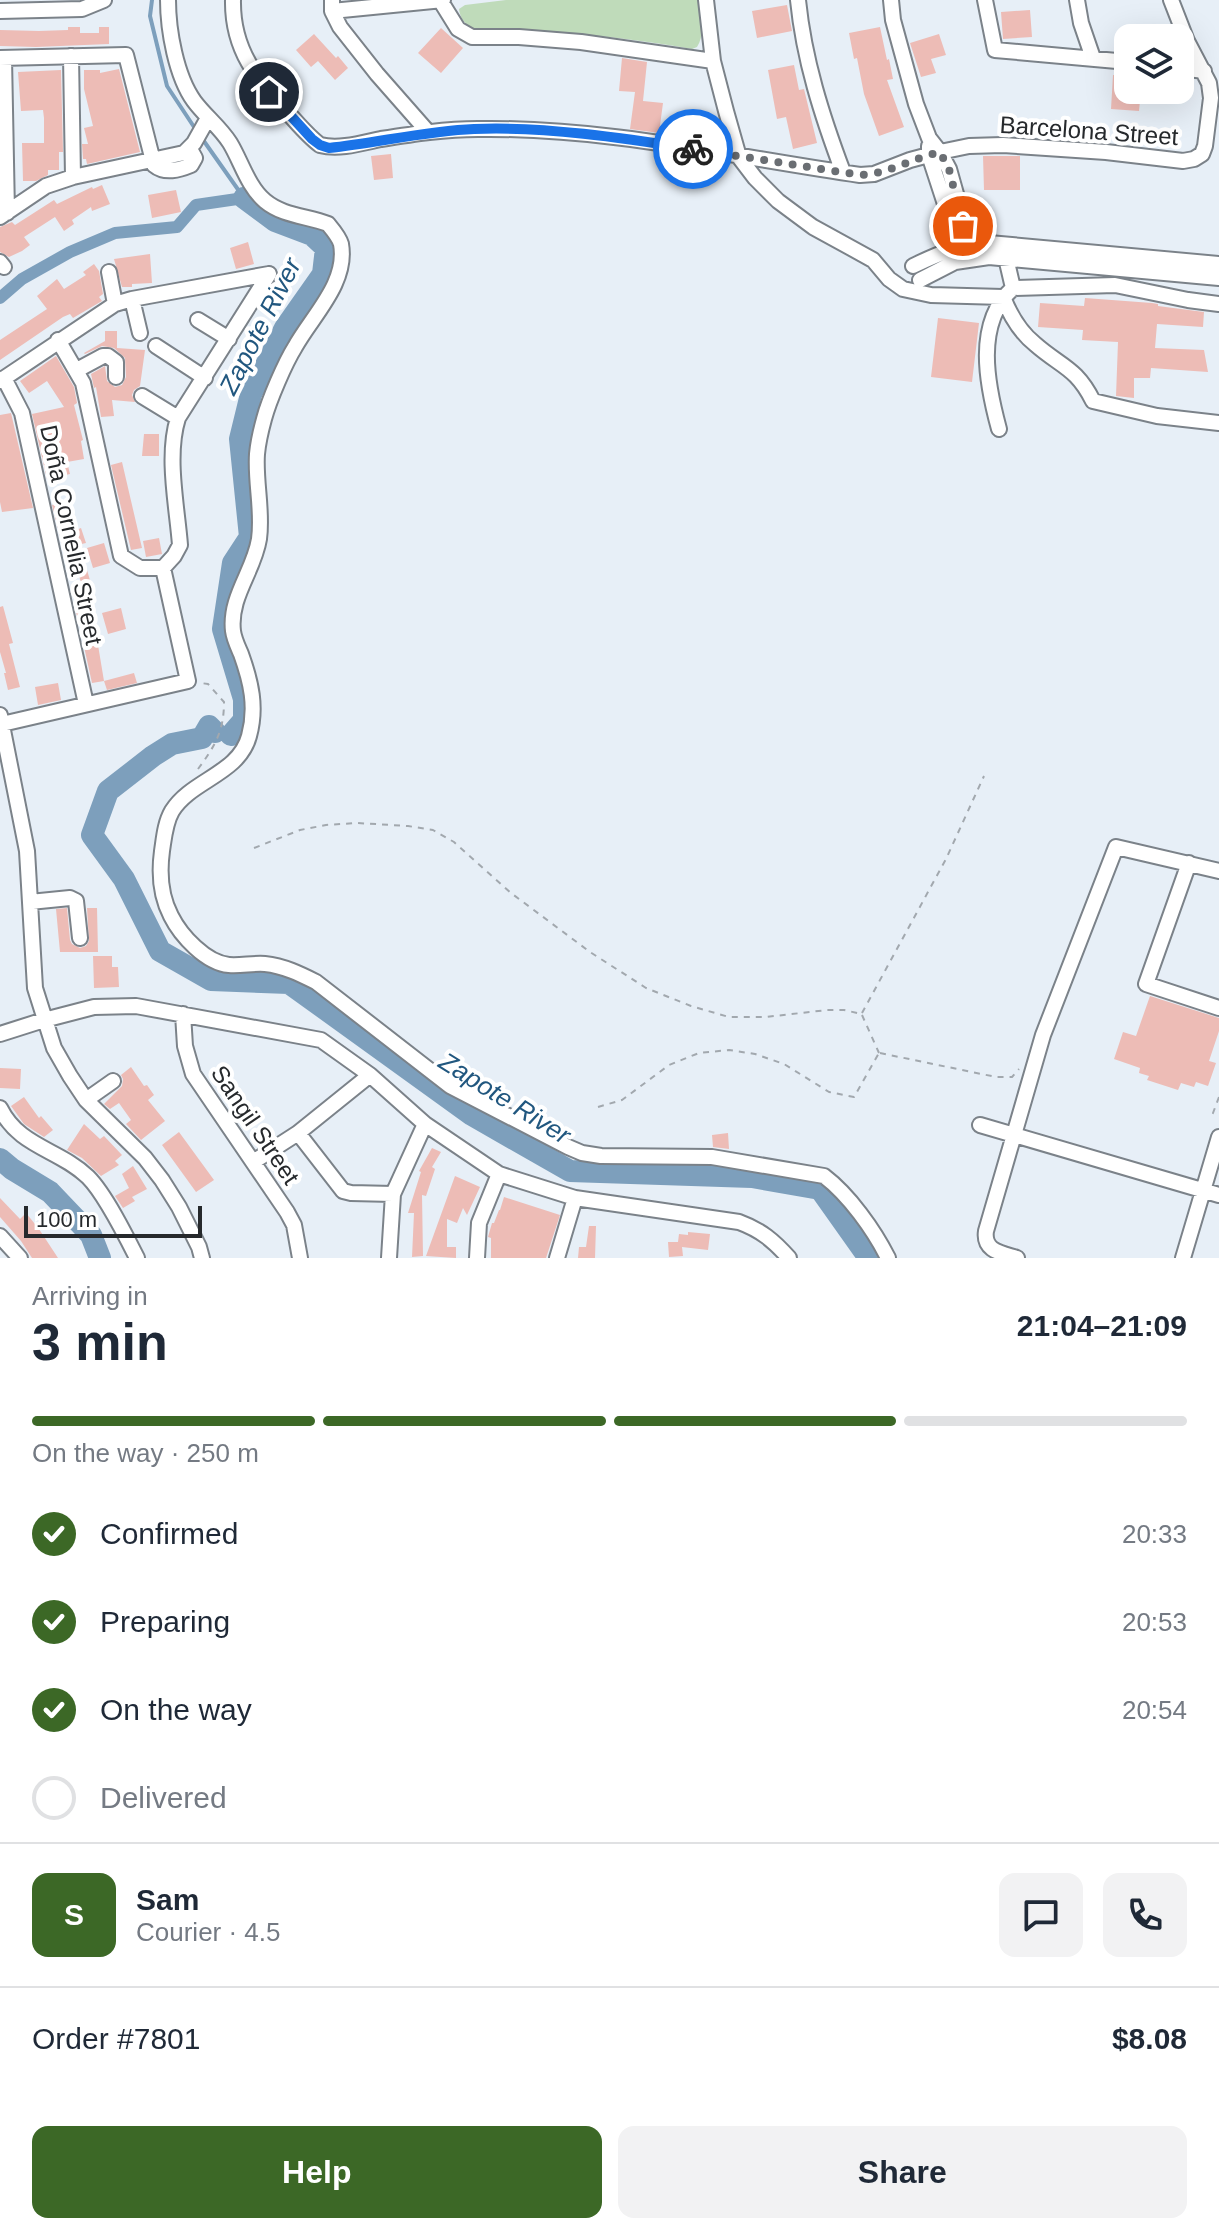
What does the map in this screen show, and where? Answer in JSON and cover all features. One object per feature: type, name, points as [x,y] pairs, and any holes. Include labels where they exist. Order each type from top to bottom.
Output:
[{"type":"street","points":[[0,11],[82,9],[104,0]]},
{"type":"street","points":[[168,0],[179,70],[206,123],[224,134],[263,200],[285,212],[328,224],[341,245],[338,277],[293,349],[265,416],[257,453],[259,538],[238,594],[233,632],[253,695],[254,710],[249,737],[234,761],[183,798],[172,811],[165,829],[161,864],[161,885],[169,913],[184,937],[212,959],[227,965],[266,964],[295,971],[316,982],[450,1086],[582,1153],[601,1156],[712,1157],[824,1176],[835,1184],[878,1239],[888,1258]]},
{"type":"street","name":"Barcelona Street","points":[[233,0],[238,42],[254,72],[320,145],[337,147],[428,132],[532,130],[647,141],[739,157],[874,174],[934,153],[969,146],[1003,145],[1183,161],[1194,159],[1202,154],[1205,146],[1211,98],[1209,83],[1187,41],[1171,0]]},
{"type":"street","points":[[428,132],[340,27],[332,6],[442,0],[458,29],[472,37],[581,42],[713,61]]},
{"type":"street","points":[[706,0],[713,61],[739,157],[778,201],[813,227],[873,260],[889,279],[903,289],[931,295],[1115,285],[1219,304]]},
{"type":"street","points":[[798,0],[812,80],[843,172]]},
{"type":"street","points":[[891,0],[904,65],[934,153],[949,169],[961,253]]},
{"type":"street","points":[[985,0],[995,50],[1114,60]]},
{"type":"street","points":[[1077,0],[1093,58]]},
{"type":"street","points":[[4,215],[2,58],[126,55],[151,160]]},
{"type":"street","points":[[71,56],[73,177]]},
{"type":"street","points":[[1194,70],[1204,71]]},
{"type":"street","points":[[4,215],[46,186],[73,177],[184,153],[206,123]]},
{"type":"street","points":[[917,273],[989,243],[1219,264]]},
{"type":"street","points":[[961,253],[1219,278]]},
{"type":"street","points":[[1006,258],[1011,316],[1034,344],[1071,370],[1093,401],[1157,416],[1219,423]]},
{"type":"street","points":[[109,272],[115,304]]},
{"type":"street","points":[[2,380],[58,340],[115,304],[269,274],[178,418],[173,448],[180,545],[163,568],[140,568],[121,556],[83,383],[58,340]]},
{"type":"street","points":[[999,429],[987,375],[987,350],[994,314],[1008,293]]},
{"type":"street","points":[[132,299],[140,333]]},
{"type":"street","points":[[198,320],[229,339]]},
{"type":"street","points":[[156,346],[205,378]]},
{"type":"street","points":[[77,370],[108,356],[116,362],[116,377]]},
{"type":"street","name":"Doña Cornelia Street","points":[[2,380],[22,413],[86,704]]},
{"type":"street","points":[[142,396],[178,418]]},
{"type":"street","points":[[163,568],[188,681],[1,719],[27,851],[35,988],[54,1048],[86,1100],[145,1158],[162,1180],[179,1207],[202,1258]]},
{"type":"street","points":[[1017,1258],[993,1250],[986,1244],[985,1238],[1043,1035],[1116,847],[1219,871]]},
{"type":"street","points":[[1189,863],[1146,984],[1219,1008]]},
{"type":"street","points":[[30,902],[70,898],[76,901],[80,938]]},
{"type":"street","points":[[0,1034],[94,1007],[136,1006],[321,1040],[370,1075],[425,1124],[499,1174],[575,1198],[739,1222],[765,1234],[789,1258]]},
{"type":"street","name":"Sangil Street","points":[[183,1014],[185,1046],[193,1074],[294,1225],[300,1258]]},
{"type":"street","points":[[253,1162],[298,1133],[370,1075]]},
{"type":"street","points":[[86,1100],[113,1081]]},
{"type":"street","points":[[0,1108],[8,1123],[26,1140],[45,1148],[86,1176],[137,1258]]},
{"type":"street","points":[[389,1258],[393,1194],[425,1124]]},
{"type":"street","points":[[980,1125],[1219,1195]]},
{"type":"street","points":[[298,1133],[343,1191],[393,1194]]},
{"type":"street","points":[[1183,1258],[1219,1137]]},
{"type":"street","points":[[477,1258],[479,1223],[499,1174]]},
{"type":"street","points":[[557,1258],[575,1198]]},
{"type":"street","points":[[0,1236],[20,1258]]},
{"type":"path","points":[[188,681],[208,684],[224,702],[224,720],[215,746],[197,771]]},
{"type":"path","points":[[862,1014],[946,859],[984,776]]},
{"type":"path","points":[[254,848],[300,830],[326,825],[370,823],[433,830],[454,842],[511,893],[590,952],[646,988],[729,1017],[766,1017],[827,1010],[862,1014]]},
{"type":"path","points":[[862,1014],[879,1053]]},
{"type":"path","points":[[598,1107],[622,1100],[669,1065],[699,1053],[729,1050],[755,1054],[784,1064],[829,1092],[854,1097],[879,1053]]},
{"type":"path","points":[[879,1053],[996,1077],[1012,1077],[1020,1067]]},
{"type":"path","points":[[1219,1097],[1213,1113],[1219,1115]]},
{"type":"green space","points":[[506,0],[698,0],[701,36],[697,47],[692,49],[570,33],[486,30],[468,25],[459,9],[465,5]]},
{"type":"building","points":[[787,5],[792,31],[757,38],[752,11]]},
{"type":"building","points":[[1030,10],[1032,37],[1003,39],[1001,12]]},
{"type":"building","points":[[68,27],[80,27],[80,33],[99,33],[99,27],[109,27],[109,44],[0,46],[0,30],[68,30]]},
{"type":"building","points":[[880,27],[893,79],[887,80],[904,127],[879,136],[864,94],[849,33]]},
{"type":"building","points":[[441,28],[463,48],[441,73],[418,53]]},
{"type":"building","points":[[314,34],[348,68],[335,80],[318,61],[311,67],[296,50]]},
{"type":"building","points":[[939,34],[946,55],[931,59],[936,73],[921,77],[910,43]]},
{"type":"building","points":[[622,58],[647,62],[643,101],[663,103],[659,133],[630,129],[635,92],[619,91]]},
{"type":"building","points":[[794,65],[799,90],[804,89],[817,143],[793,149],[786,117],[777,119],[768,70]]},
{"type":"building","points":[[119,69],[140,152],[87,164],[83,159],[82,144],[88,144],[84,128],[93,126],[84,89],[84,70],[100,70],[100,73]]},
{"type":"building","points":[[61,70],[63,152],[59,152],[59,170],[48,170],[48,175],[36,181],[23,181],[22,143],[44,143],[44,118],[43,110],[21,111],[18,72]]},
{"type":"building","points":[[1114,75],[1114,104],[1140,104],[1139,111],[1111,109]]},
{"type":"building","points":[[391,154],[393,178],[374,180],[371,156]]},
{"type":"building","points":[[983,156],[1020,156],[1020,190],[984,190]]},
{"type":"building","points":[[102,185],[110,204],[92,211],[91,207],[72,220],[74,224],[64,231],[55,217],[24,237],[30,245],[22,251],[9,257],[0,252],[0,227],[12,222],[15,225],[54,200],[57,204]]},
{"type":"building","points":[[176,190],[181,212],[152,218],[148,195]]},
{"type":"building","points":[[248,242],[254,264],[236,269],[230,248]]},
{"type":"building","points":[[150,254],[152,283],[122,287],[114,259]]},
{"type":"building","points":[[94,264],[99,271],[103,294],[99,297],[102,301],[73,318],[70,314],[63,317],[0,360],[0,340],[47,309],[37,296],[57,279],[64,289],[86,275],[83,272]]},
{"type":"building","points":[[1085,298],[1152,303],[1204,312],[1203,327],[1157,324],[1155,348],[1204,350],[1208,372],[1151,368],[1150,378],[1134,378],[1134,398],[1116,396],[1118,342],[1082,340],[1083,330],[1038,327],[1040,303],[1084,306]]},
{"type":"building","points":[[938,318],[979,323],[972,382],[931,377]]},
{"type":"building","points":[[105,331],[117,331],[117,348],[145,350],[140,386],[132,395],[135,402],[112,400],[114,416],[101,417],[91,374],[105,366],[107,381],[115,387],[122,385],[126,377],[125,358],[114,348],[102,346],[84,353],[105,341]]},
{"type":"building","points":[[56,356],[74,387],[77,403],[74,405],[83,440],[84,459],[67,462],[70,474],[47,479],[32,414],[64,407],[47,381],[29,393],[20,381]]},
{"type":"building","points":[[11,413],[33,508],[2,512],[0,415]]},
{"type":"building","points":[[144,434],[159,434],[159,456],[142,456]]},
{"type":"building","points":[[122,462],[142,548],[131,550],[111,465]]},
{"type":"building","points":[[63,502],[71,532],[81,528],[86,543],[63,548],[52,505]]},
{"type":"building","points":[[159,538],[162,554],[146,557],[143,541]]},
{"type":"building","points":[[104,543],[110,563],[93,568],[87,548]]},
{"type":"building","points":[[87,570],[94,594],[89,596],[95,620],[79,624],[71,585],[81,582],[78,573]]},
{"type":"building","points":[[3,606],[20,687],[8,690],[0,652],[0,607]]},
{"type":"building","points":[[121,608],[126,629],[108,634],[102,613]]},
{"type":"building","points":[[97,639],[104,681],[92,683],[83,642]]},
{"type":"building","points":[[134,673],[137,683],[107,690],[104,681]]},
{"type":"building","points":[[58,683],[61,700],[38,705],[35,687]]},
{"type":"building","points":[[67,908],[70,940],[80,948],[89,941],[87,908],[97,908],[98,952],[60,952],[56,909]]},
{"type":"building","points":[[93,956],[112,956],[112,967],[118,967],[119,987],[94,988]]},
{"type":"building","points":[[1150,996],[1219,1018],[1219,1031],[1209,1061],[1216,1063],[1208,1086],[1196,1082],[1194,1087],[1181,1083],[1178,1090],[1147,1080],[1149,1076],[1139,1073],[1140,1068],[1114,1059],[1123,1032],[1136,1036]]},
{"type":"building","points":[[131,1067],[154,1095],[148,1100],[165,1121],[141,1140],[126,1124],[131,1120],[119,1103],[110,1109],[104,1104],[122,1086],[121,1075]]},
{"type":"building","points":[[0,1068],[21,1069],[20,1089],[0,1088]]},
{"type":"building","points":[[24,1097],[39,1118],[41,1116],[53,1130],[44,1137],[24,1124],[11,1106]]},
{"type":"building","points":[[84,1124],[100,1139],[104,1136],[122,1155],[115,1161],[119,1165],[101,1176],[82,1158],[67,1150]]},
{"type":"building","points":[[179,1132],[214,1180],[196,1192],[162,1145]]},
{"type":"building","points":[[728,1133],[729,1149],[713,1147],[712,1135]]},
{"type":"building","points":[[432,1148],[441,1152],[432,1167],[435,1169],[426,1196],[422,1195],[423,1256],[412,1257],[414,1213],[408,1213],[419,1171]]},
{"type":"building","points":[[133,1166],[147,1189],[132,1197],[135,1201],[123,1208],[115,1196],[129,1188],[122,1174]]},
{"type":"building","points":[[455,1176],[480,1187],[467,1215],[463,1208],[457,1223],[447,1219],[447,1247],[456,1247],[456,1258],[426,1256]]},
{"type":"building","points":[[504,1197],[560,1215],[546,1258],[491,1258],[491,1238],[488,1237]]},
{"type":"building","points":[[0,1198],[20,1219],[26,1213],[58,1258],[32,1258],[0,1217]]},
{"type":"building","points":[[589,1226],[596,1226],[595,1258],[578,1258],[579,1247],[586,1247]]},
{"type":"building","points":[[688,1232],[710,1234],[708,1250],[682,1247],[683,1256],[669,1257],[668,1242],[678,1242],[679,1234],[688,1235]]},
{"type":"waterway","name":"Zapote River","points":[[152,0],[150,16],[167,86],[196,130]]},
{"type":"waterway","name":"Zapote River","points":[[201,137],[244,198]]},
{"type":"waterway","points":[[0,298],[22,279],[70,252],[115,233],[177,227],[196,205],[244,198]]},
{"type":"waterway","name":"Zapote River","points":[[231,735],[244,720],[244,699],[223,629],[233,563],[250,537],[240,439],[251,394],[285,328],[323,274],[326,248],[312,235],[275,221],[244,198]]},
{"type":"waterway","name":"Zapote River","points":[[215,732],[209,726],[202,738],[172,744],[108,791],[92,835],[124,879],[160,951],[211,980],[289,983],[472,1115],[570,1171],[752,1177],[820,1189],[869,1258]]},
{"type":"waterway","points":[[0,1159],[50,1192],[91,1235],[100,1258]]},
{"type":"way so far","points":[[693,149],[860,175],[885,171],[940,152],[949,169],[963,226]]},
{"type":"route","points":[[269,92],[312,139],[329,148],[428,132],[477,129],[532,130],[647,141],[693,149]]}]
